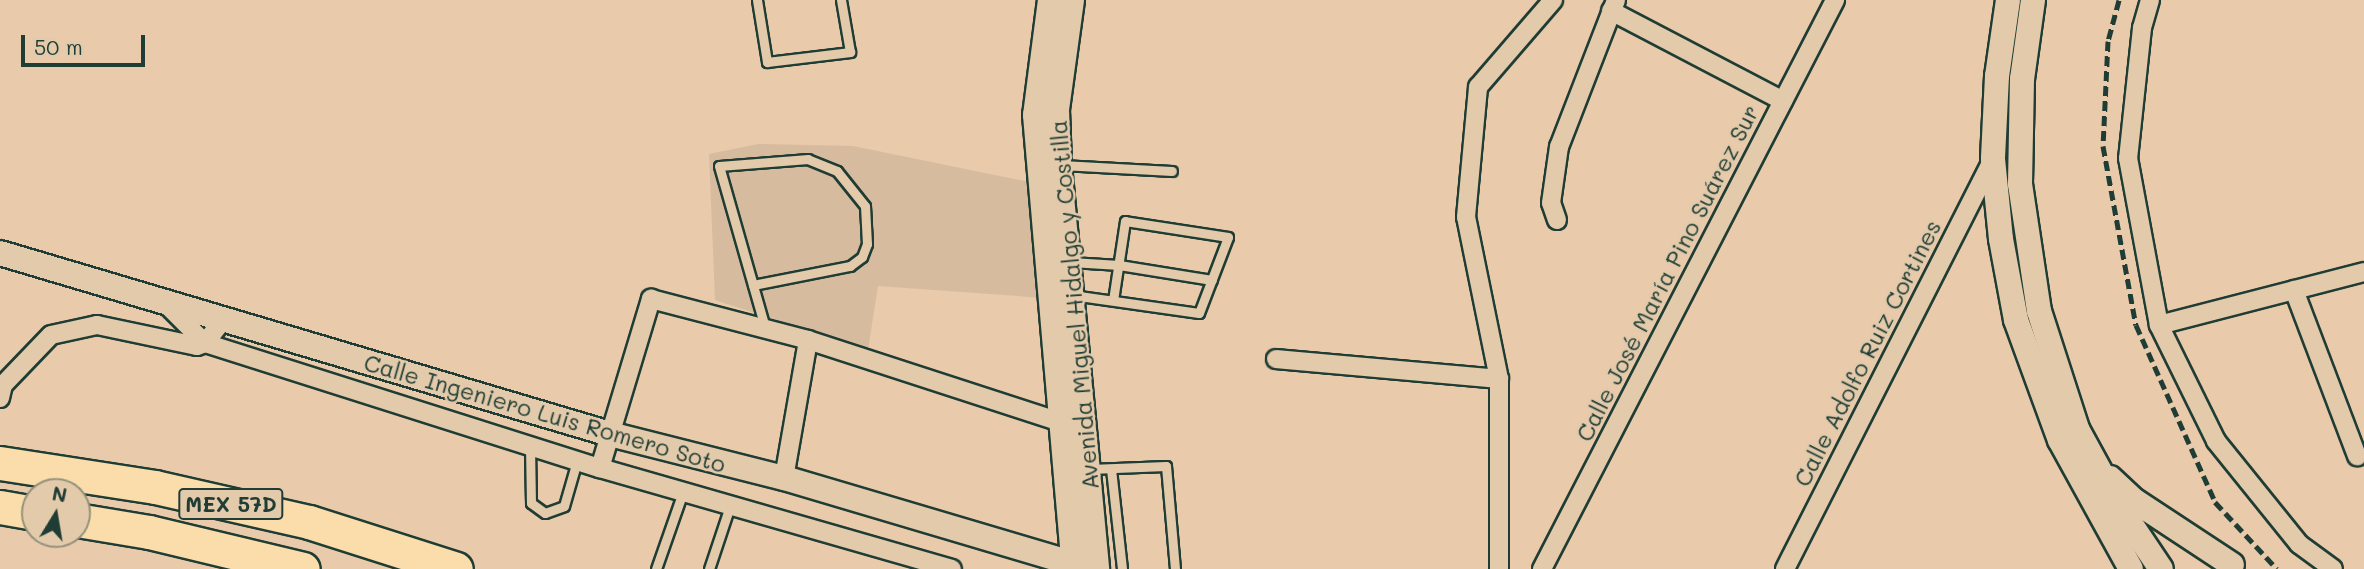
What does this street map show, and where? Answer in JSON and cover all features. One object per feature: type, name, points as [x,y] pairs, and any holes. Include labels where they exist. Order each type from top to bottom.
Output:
[{"type":"highway","name":"MEX 57D","points":[[0,463],[155,487],[296,519],[430,558],[456,569]]},
{"type":"highway","points":[[0,507],[21,511]]},
{"type":"highway","name":"MEX 57D","points":[[91,522],[149,532],[303,569]]},
{"type":"street","points":[[1499,569],[1499,379],[1466,218],[1478,87],[1553,0]]},
{"type":"street","name":"Calle José María Pino Suárez Sur","points":[[1542,569],[1835,0]]},
{"type":"street","points":[[2008,0],[1997,76],[1993,159],[2001,239],[2015,320],[2060,440],[2130,569]]},
{"type":"street","points":[[2033,0],[2022,79],[2020,184],[2039,312],[2077,429],[2120,508],[2161,569]]},
{"type":"street","points":[[2150,0],[2142,28],[2128,158],[2159,325],[2216,441],[2299,544],[2333,569]]},
{"type":"street","name":"Avenida Miguel Hidalgo y Costilla","points":[[1062,1],[1057,110],[1068,262],[1062,294],[1061,422],[1084,567]]},
{"type":"street","name":"Avenida Miguel Hidalgo y Costilla","points":[[1062,1],[1035,115],[1062,294],[1100,469],[1084,567]]},
{"type":"street","points":[[1557,220],[1551,202],[1559,147],[1614,5],[1783,101]]},
{"type":"street","name":"Calle Adolfo Ruiz Cortines","points":[[1785,569],[1993,159]]},
{"type":"street","name":"Calle Ingeniero Luis Romero Soto","points":[[0,253],[610,434],[784,478],[1084,567]]},
{"type":"street","points":[[2159,325],[2364,272]]},
{"type":"street","points":[[2294,290],[2357,456]]},
{"type":"street","points":[[600,468],[651,299],[765,327],[1061,422]]},
{"type":"street","points":[[164,301],[205,343]]},
{"type":"street","points":[[205,343],[223,320]]},
{"type":"street","points":[[0,398],[3,385],[51,335],[97,325],[187,345],[205,343],[600,468],[951,569]]},
{"type":"street","points":[[784,478],[808,340]]},
{"type":"street","points":[[1276,359],[1499,379]]},
{"type":"street","points":[[2095,464],[2136,501],[2226,567]]},
{"type":"lane","points":[[757,0],[767,62],[850,52],[842,0]]},
{"type":"lane","points":[[753,285],[850,266],[862,257],[867,244],[865,206],[836,171],[808,159],[719,166],[753,285],[765,327]]},
{"type":"lane","points":[[1059,165],[1172,171]]},
{"type":"lane","points":[[1062,294],[1199,313],[1228,237],[1125,221],[1113,300]]},
{"type":"lane","points":[[1068,262],[1119,265],[1212,281]]},
{"type":"lane","points":[[530,446],[531,503],[545,513],[564,506],[578,461]]},
{"type":"lane","points":[[1122,569],[1100,469],[1166,466],[1175,569]]},
{"type":"lane","points":[[656,569],[682,492]]},
{"type":"lane","points":[[709,569],[730,506]]},
{"type":"shaded area","points":[[758,144],[853,146],[1029,182],[1044,298],[878,286],[868,350],[715,300],[709,154]]},
{"type":"railway","points":[[2119,0],[2108,41],[2103,146],[2136,325],[2215,502],[2277,569]]}]
